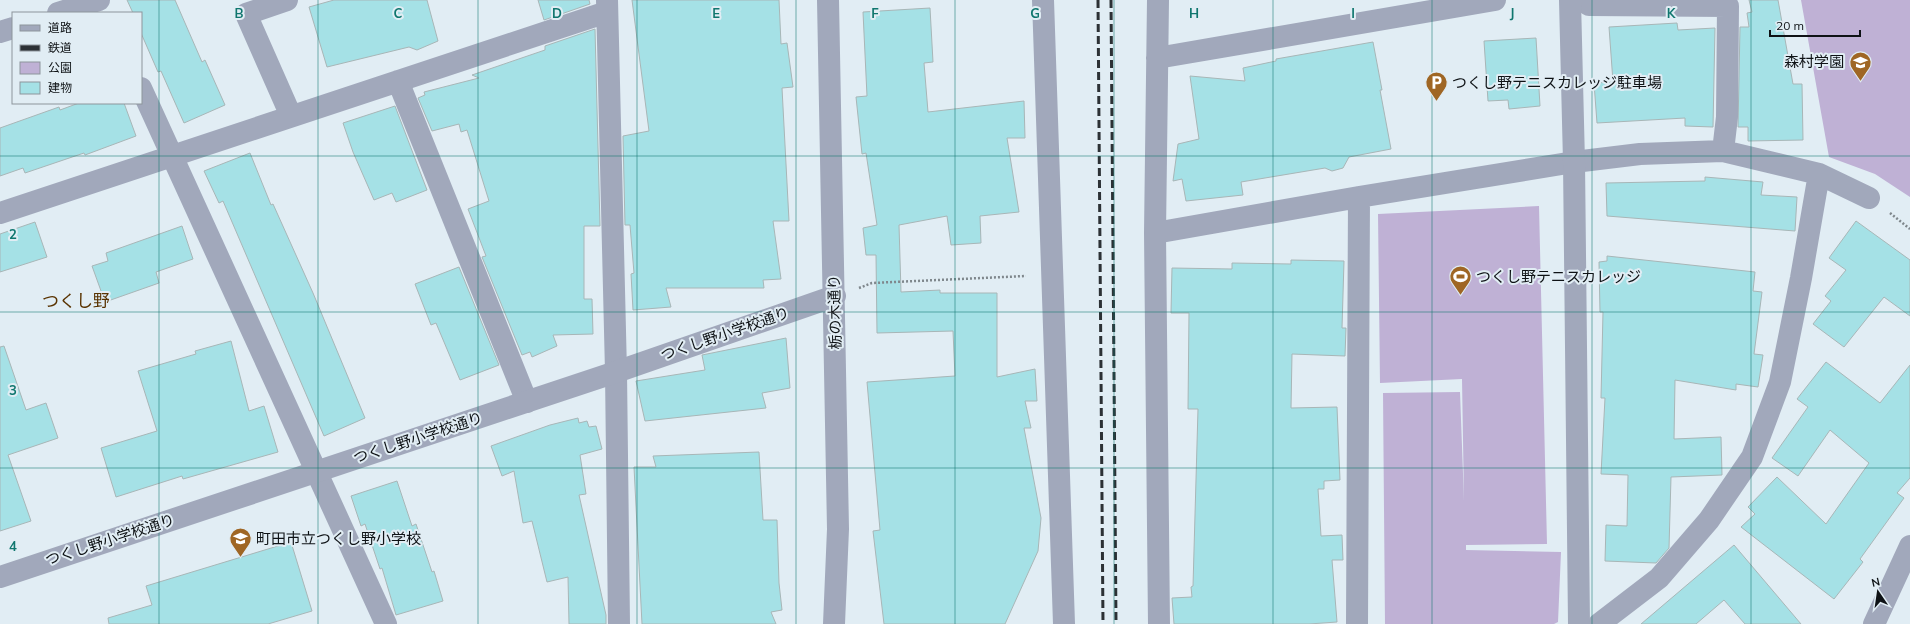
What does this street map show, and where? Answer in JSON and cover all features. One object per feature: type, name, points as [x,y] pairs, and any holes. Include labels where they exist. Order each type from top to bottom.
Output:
[{"type":"street","points":[[61,12],[100,0],[106,12]]},
{"type":"street","points":[[287,0],[246,14],[291,116]]},
{"type":"street","name":"栃の木通り","points":[[828,0],[838,528],[834,624]]},
{"type":"street","points":[[1043,0],[1064,624]]},
{"type":"street","points":[[1158,0],[1155,232],[1159,624]]},
{"type":"street","points":[[1157,58],[1495,0]]},
{"type":"street","points":[[1570,0],[1574,162],[1579,624]]},
{"type":"street","points":[[1582,0],[1589,6],[1728,6],[1727,117],[1723,152]]},
{"type":"street","points":[[0,213],[398,81],[607,6],[616,372],[619,624]]},
{"type":"street","points":[[0,32],[12,28]]},
{"type":"street","points":[[398,81],[527,402]]},
{"type":"street","points":[[142,90],[386,624]]},
{"type":"street","points":[[1155,232],[1574,162],[1640,154],[1723,152],[1819,174],[1869,198]]},
{"type":"street","points":[[1599,624],[1659,578],[1709,520],[1752,457],[1780,382],[1802,278],[1819,174]]},
{"type":"street","points":[[1357,624],[1359,197]]},
{"type":"street","name":"つくし野小学校通り","points":[[0,577],[527,402],[834,296]]},
{"type":"street","points":[[1874,624],[1910,546]]},
{"type":"path","points":[[834,296],[872,283],[1005,277]]},
{"type":"green space","name":"森村学園","points":[[1801,0],[1910,0],[1910,197],[1875,174],[1829,157]]},
{"type":"green space","name":"つくし野テニスカレッジ","points":[[1539,206],[1547,544],[1466,545],[1466,550],[1561,552],[1558,622],[1554,624],[1385,624],[1383,393],[1460,392],[1464,501],[1462,379],[1380,383],[1378,214]]},
{"type":"building","points":[[127,0],[175,0],[202,62],[205,60],[225,105],[184,123],[161,71],[158,72],[142,35],[142,12],[133,12]]},
{"type":"building","points":[[334,0],[427,0],[438,41],[417,50],[409,47],[327,67],[309,7]]},
{"type":"building","points":[[538,0],[589,0],[590,4],[544,20]]},
{"type":"building","points":[[632,0],[779,0],[781,44],[787,43],[793,87],[782,88],[789,221],[773,221],[781,279],[763,280],[764,288],[666,288],[671,307],[633,310],[631,274],[634,273],[630,225],[625,225],[623,136],[649,131]]},
{"type":"building","points":[[1749,0],[1778,0],[1793,84],[1802,84],[1803,140],[1748,141],[1748,127],[1738,127],[1740,27],[1749,27],[1747,13],[1752,12]]},
{"type":"building","points":[[930,8],[933,62],[924,63],[928,112],[1024,101],[1025,138],[1007,138],[1019,212],[980,216],[981,243],[951,245],[947,216],[899,225],[901,292],[940,290],[940,293],[997,293],[997,377],[1035,369],[1037,401],[1025,401],[1031,428],[1024,428],[1041,518],[1038,551],[1005,624],[884,624],[873,531],[880,530],[867,382],[955,376],[953,331],[877,333],[876,255],[866,255],[863,228],[877,225],[866,153],[862,154],[856,97],[867,96],[863,12]]},
{"type":"building","points":[[1677,23],[1678,30],[1715,28],[1713,127],[1685,126],[1685,118],[1597,123],[1594,83],[1613,82],[1609,27]]},
{"type":"building","points":[[595,29],[600,226],[584,226],[584,299],[592,299],[593,334],[553,335],[557,346],[532,357],[530,352],[522,355],[482,257],[486,256],[468,209],[489,201],[467,130],[461,132],[459,124],[432,131],[418,98],[425,95],[424,92],[479,78],[472,75],[545,50],[545,46]]},
{"type":"building","points":[[1536,38],[1540,106],[1509,109],[1508,100],[1488,101],[1484,41]]},
{"type":"building","points":[[1373,42],[1391,149],[1349,157],[1343,168],[1332,171],[1325,168],[1241,182],[1243,195],[1186,201],[1182,179],[1173,181],[1178,144],[1199,139],[1190,76],[1245,81],[1243,68],[1276,61],[1276,59]]},
{"type":"building","points":[[76,104],[124,104],[136,136],[85,155],[84,153],[25,173],[23,168],[0,176],[0,128],[59,107],[60,110]]},
{"type":"building","points":[[395,106],[427,190],[396,202],[392,193],[374,200],[353,152],[343,123]]},
{"type":"building","points":[[250,153],[271,205],[273,204],[313,293],[365,418],[324,436],[223,201],[219,203],[204,171]]},
{"type":"building","points":[[1705,177],[1763,182],[1761,195],[1797,197],[1795,231],[1607,216],[1606,183],[1705,181]]},
{"type":"building","points":[[1856,221],[1910,260],[1910,316],[1884,297],[1844,347],[1813,324],[1831,301],[1825,296],[1846,270],[1829,258]]},
{"type":"building","points":[[35,222],[47,257],[0,272],[0,234]]},
{"type":"building","points":[[182,226],[193,259],[156,272],[159,283],[105,302],[92,266],[108,261],[106,253]]},
{"type":"building","points":[[1607,256],[1755,272],[1753,291],[1762,292],[1754,354],[1763,355],[1758,387],[1736,384],[1736,390],[1675,380],[1674,439],[1721,437],[1722,475],[1671,477],[1669,548],[1656,563],[1605,561],[1606,525],[1627,526],[1628,475],[1601,474],[1605,398],[1601,398],[1603,312],[1600,312],[1599,262],[1607,261]]},
{"type":"building","points":[[1291,260],[1344,261],[1342,328],[1346,328],[1345,356],[1292,354],[1291,408],[1337,407],[1340,480],[1324,481],[1324,489],[1318,489],[1321,536],[1342,535],[1343,560],[1332,560],[1337,622],[1309,624],[1174,624],[1172,598],[1192,597],[1191,587],[1193,586],[1198,409],[1188,409],[1189,313],[1171,313],[1172,268],[1232,269],[1232,263],[1291,264]]},
{"type":"building","points":[[459,267],[499,365],[460,380],[436,323],[431,325],[415,284]]},
{"type":"building","points":[[786,338],[790,388],[762,393],[766,408],[645,421],[636,381],[705,370],[702,355]]},
{"type":"building","points":[[231,341],[249,411],[264,406],[278,452],[183,479],[182,476],[116,497],[101,448],[157,431],[138,371],[196,354],[195,351]]},
{"type":"building","points":[[4,346],[26,410],[46,403],[58,438],[8,455],[31,521],[0,531],[0,347]]},
{"type":"building","points":[[1826,362],[1880,403],[1910,365],[1910,478],[1897,493],[1904,498],[1860,559],[1863,562],[1834,599],[1741,527],[1755,514],[1748,507],[1777,477],[1826,524],[1869,463],[1830,430],[1798,476],[1772,458],[1808,407],[1797,399]]},
{"type":"building","points":[[578,418],[579,423],[587,421],[589,427],[596,426],[602,449],[580,455],[586,494],[579,495],[606,615],[606,624],[569,624],[568,577],[547,582],[532,521],[523,523],[514,471],[502,476],[491,446],[550,425]]},
{"type":"building","points":[[759,452],[763,520],[777,520],[779,583],[782,610],[771,612],[776,624],[642,624],[634,467],[656,467],[653,456]]},
{"type":"building","points":[[397,481],[412,526],[416,524],[432,572],[434,571],[443,601],[396,615],[382,568],[380,569],[365,524],[361,526],[351,496]]},
{"type":"building","points":[[291,542],[312,611],[268,624],[109,624],[108,618],[152,605],[146,586]]},
{"type":"building","points":[[1734,545],[1801,624],[1745,624],[1724,600],[1696,624],[1641,624]]},
{"type":"railway","points":[[1098,0],[1103,624]]},
{"type":"railway","points":[[1111,0],[1116,624]]},
{"type":"place","name":"森村学園","points":[[1860,82]]},
{"type":"place","name":"つくし野テニスカレッジ駐車場","points":[[1436,102]]},
{"type":"place","name":"つくし野テニスカレッジ","points":[[1460,296]]},
{"type":"place","name":"町田市立つくし野小学校","points":[[241,558]]},
{"type":"district","name":"つくし野","points":[[76,301]]}]
